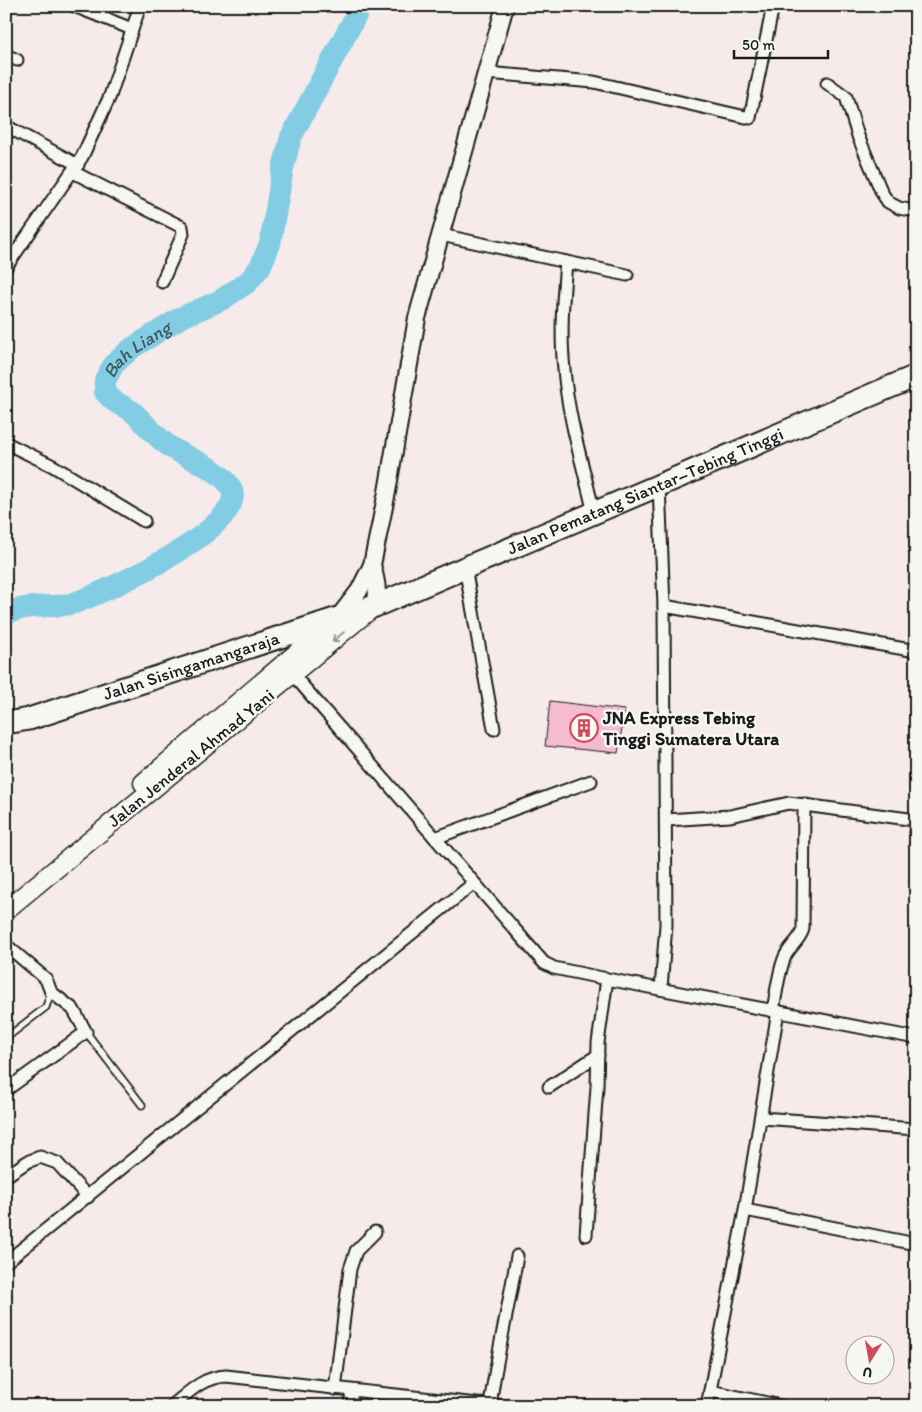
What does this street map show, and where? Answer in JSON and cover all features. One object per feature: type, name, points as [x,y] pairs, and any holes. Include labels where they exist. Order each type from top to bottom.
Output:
[{"type":"highway","name":"Jalan Pematang Siantar–Tebing Tinggi","points":[[375,606],[916,376]]},
{"type":"highway","name":"Jalan Sisingamangaraja","points":[[6,723],[29,718],[375,606]]},
{"type":"main road","name":"Jalan Jenderal Ahmad Yani","points":[[6,897],[288,670],[375,606]]},
{"type":"main road","name":"Jalan Jenderal Ahmad Yani","points":[[6,910],[288,670],[338,618]]},
{"type":"street","points":[[74,6],[132,29]]},
{"type":"street","points":[[6,267],[75,168],[110,96],[140,6]]},
{"type":"street","points":[[338,618],[359,591],[372,565],[418,318],[505,6]]},
{"type":"street","points":[[486,73],[594,82],[750,118],[773,6]]},
{"type":"street","points":[[827,83],[846,97],[858,136],[882,193],[888,202],[899,208],[909,210],[916,207]]},
{"type":"street","points":[[6,126],[75,168],[182,227],[183,234],[162,282]]},
{"type":"street","points":[[441,235],[627,275]]},
{"type":"street","points":[[566,262],[561,322],[564,370],[570,410],[594,513]]},
{"type":"street","points":[[6,444],[54,466],[144,522]]},
{"type":"street","points":[[659,485],[664,606],[666,820],[666,926],[661,989]]},
{"type":"street","points":[[372,565],[377,582],[378,596],[375,606]]},
{"type":"street","points":[[465,567],[494,729]]},
{"type":"street","points":[[664,606],[916,651]]},
{"type":"street","points":[[288,670],[544,963],[554,968],[607,979],[916,1038]]},
{"type":"street","points":[[435,838],[591,781]]},
{"type":"street","points":[[666,820],[730,816],[789,803],[916,820]]},
{"type":"street","points":[[707,1406],[761,1118],[775,1011],[784,960],[788,951],[801,936],[803,929],[804,804]]},
{"type":"street","points":[[6,1262],[474,883]]},
{"type":"street","points":[[6,945],[46,979],[51,992],[73,1009],[86,1032],[6,1090]]},
{"type":"street","points":[[586,1235],[598,1055],[607,979]]},
{"type":"street","points":[[549,1087],[598,1055]]},
{"type":"street","points":[[761,1118],[916,1129]]},
{"type":"street","points":[[6,1176],[27,1162],[40,1157],[57,1164],[88,1197]]},
{"type":"street","points":[[745,1210],[916,1244]]},
{"type":"street","points":[[335,1389],[351,1264],[356,1251],[375,1232]]},
{"type":"street","points":[[496,1405],[500,1341],[511,1298],[517,1256]]},
{"type":"street","points":[[172,1406],[201,1382],[215,1377],[226,1376],[352,1391],[511,1406]]},
{"type":"street","points":[[350,1406],[352,1391]]},
{"type":"street","points":[[710,1391],[781,1406]]},
{"type":"lane","points":[[6,1038],[46,1007],[51,992]]},
{"type":"lane","points":[[86,1032],[142,1105]]},
{"type":"building","name":"JNA Express Tebing Tinggi Sumatera Utara","points":[[550,701],[625,710],[618,753],[545,746]]},
{"type":"waterway","name":"Bah Liang","points":[[6,613],[31,607],[68,605],[113,587],[141,573],[197,539],[219,521],[231,503],[231,488],[220,475],[179,452],[156,436],[133,412],[114,401],[105,392],[105,380],[114,364],[132,348],[180,318],[221,300],[248,282],[260,267],[270,244],[283,168],[291,137],[361,6]]},
{"type":"place","name":"JNA Express Tebing Tinggi Sumatera Utara","points":[[584,728]]}]
